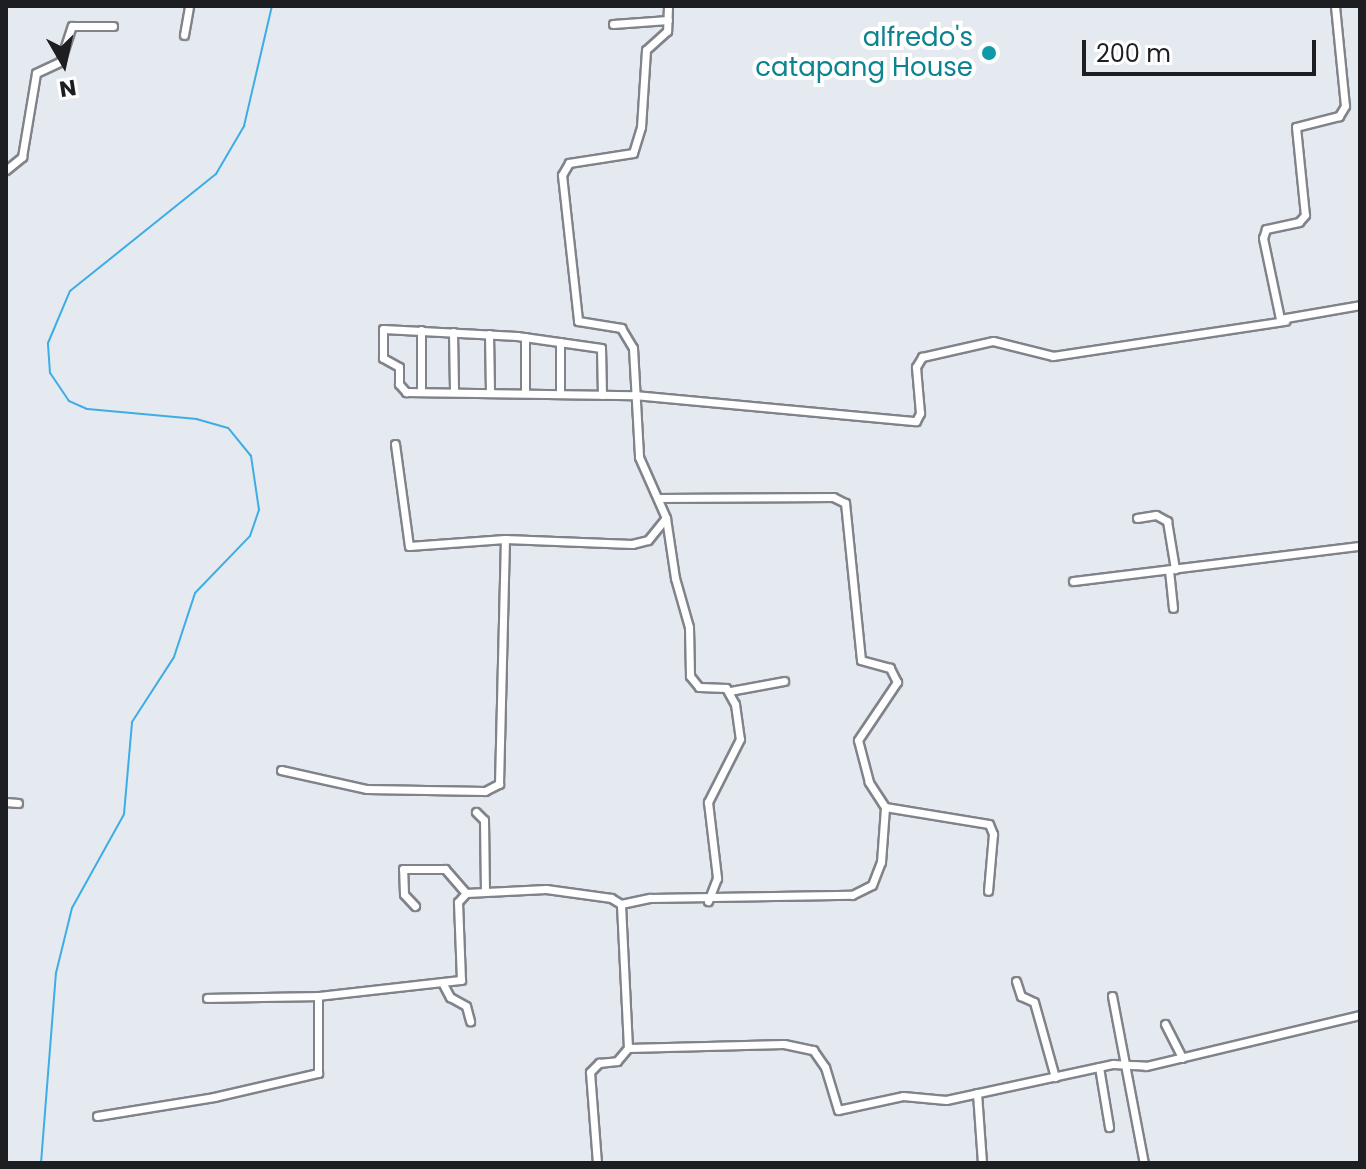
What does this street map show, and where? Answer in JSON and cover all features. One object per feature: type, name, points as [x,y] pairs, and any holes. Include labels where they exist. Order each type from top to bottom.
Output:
[{"type":"street","points":[[184,35],[189,6]]},
{"type":"street","points":[[668,6],[665,34],[646,50],[641,127],[633,153],[569,163],[562,170],[578,321],[621,328],[629,335],[641,466],[660,498],[666,518],[675,578],[689,627],[690,676],[699,687],[730,691],[784,681]]},
{"type":"street","points":[[1285,321],[1278,314],[1263,238],[1266,229],[1299,222],[1305,215],[1296,127],[1339,116],[1345,106],[1335,6]]},
{"type":"street","points":[[613,24],[668,20]]},
{"type":"street","points":[[6,170],[22,157],[36,73],[60,62],[72,26],[113,26]]},
{"type":"street","points":[[602,395],[601,348],[525,337],[383,329],[381,351],[399,367],[399,384],[406,392],[454,392],[602,395],[634,395],[916,421],[920,413],[916,367],[922,357],[993,341],[1053,356],[1285,321],[1360,305]]},
{"type":"street","points":[[421,330],[421,392]]},
{"type":"street","points":[[453,332],[454,392]]},
{"type":"street","points":[[489,334],[490,393]]},
{"type":"street","points":[[525,337],[525,393]]},
{"type":"street","points":[[560,342],[560,394]]},
{"type":"street","points":[[395,444],[409,546],[505,539],[632,544],[648,540],[666,518]]},
{"type":"street","points":[[466,893],[546,889],[621,904],[650,898],[708,901],[863,892],[881,862],[885,807],[869,782],[858,740],[897,682],[890,668],[861,660],[845,503],[833,497],[660,498]]},
{"type":"street","points":[[1137,518],[1156,515],[1167,521],[1173,608]]},
{"type":"street","points":[[281,770],[367,789],[485,791],[499,784],[505,539]]},
{"type":"street","points":[[1073,581],[1360,546]]},
{"type":"street","points":[[708,901],[717,878],[708,802],[740,739],[730,691]]},
{"type":"street","points":[[6,802],[18,803]]},
{"type":"street","points":[[885,807],[989,824],[993,834],[988,891]]},
{"type":"street","points":[[476,812],[484,820],[485,891]]},
{"type":"street","points":[[415,906],[404,894],[403,869],[445,869],[466,893]]},
{"type":"street","points":[[207,998],[318,996],[461,980],[464,973],[458,911],[466,893]]},
{"type":"street","points":[[597,1163],[590,1072],[599,1063],[617,1061],[628,1048],[621,904]]},
{"type":"street","points":[[1016,981],[1021,996],[1034,1002],[1055,1077]]},
{"type":"street","points":[[443,984],[450,997],[464,1003],[470,1021]]},
{"type":"street","points":[[97,1116],[314,1075],[321,1065],[318,996]]},
{"type":"street","points":[[1112,996],[1127,1065],[1134,1127],[1144,1163]]},
{"type":"street","points":[[628,1048],[762,1044],[813,1050],[825,1067],[838,1110],[903,1096],[946,1100],[1099,1067],[1182,1058],[1360,1015]]},
{"type":"street","points":[[1165,1024],[1182,1058]]},
{"type":"street","points":[[1099,1067],[1109,1127]]},
{"type":"street","points":[[977,1093],[982,1163]]},
{"type":"waterway","points":[[41,1163],[56,973],[72,908],[124,814],[132,722],[174,657],[195,593],[250,536],[259,510],[251,456],[228,428],[197,419],[87,409],[69,401],[50,373],[48,343],[70,291],[216,174],[244,126],[272,6]]},
{"type":"place","name":"alfredo's catapang House","points":[[989,53]]}]
